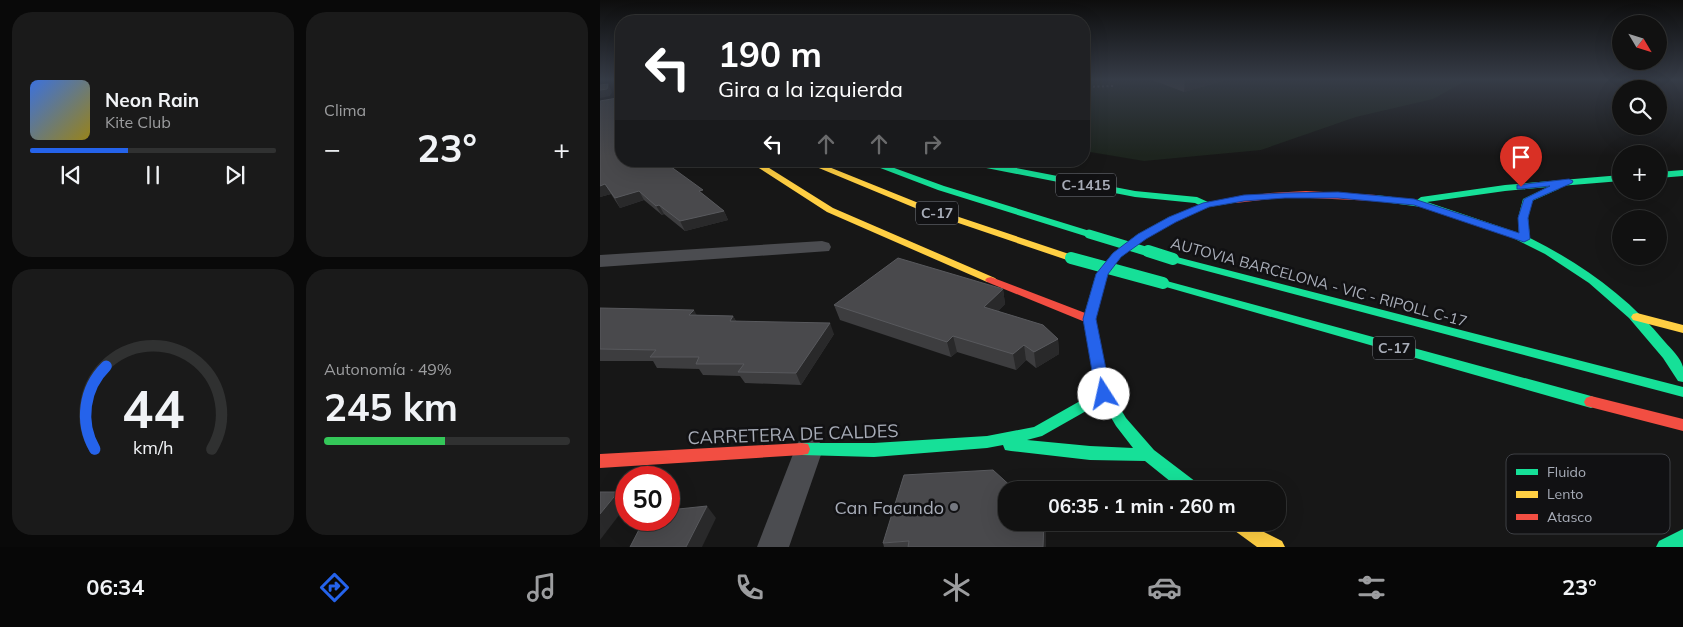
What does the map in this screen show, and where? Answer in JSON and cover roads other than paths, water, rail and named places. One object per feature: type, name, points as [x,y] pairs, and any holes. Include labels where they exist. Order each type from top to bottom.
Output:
[{"type":"main road","points":[[762,167],[830,210],[993,282],[1090,319]]},
{"type":"main road","name":"C-17","points":[[821,167],[923,208],[1071,258],[1625,412],[1683,426]]},
{"type":"main road","name":"AUTOVIA BARCELONA - VIC - RIPOLL C-17","points":[[883,167],[941,188],[1173,259],[1683,392]]},
{"type":"main road","name":"C-1415","points":[[997,167],[1135,194],[1197,200],[1207,205]]},
{"type":"main road","points":[[1667,174],[1683,173]]},
{"type":"main road","points":[[1414,202],[1569,181],[1612,179]]},
{"type":"main road","points":[[1524,239],[1523,218],[1528,199],[1569,181]]},
{"type":"main road","points":[[1182,481],[1148,455],[1122,422],[1104,394],[1090,319],[1102,274],[1117,255],[1150,232],[1207,205],[1244,198],[1285,195],[1338,195],[1414,202],[1494,227],[1524,239],[1572,266],[1604,288],[1637,317],[1669,354],[1683,377]]},
{"type":"main road","points":[[1637,317],[1683,329]]},
{"type":"main road","points":[[987,442],[1037,432],[1104,394]]},
{"type":"main road","points":[[987,442],[1090,453],[1148,455]]},
{"type":"main road","name":"CARRETERA DE CALDES","points":[[600,461],[809,449],[874,450],[987,442]]},
{"type":"main road","points":[[1247,531],[1259,542],[1276,547]]},
{"type":"main road","points":[[1665,547],[1683,537]]},
{"type":"street","points":[[600,261],[822,247]]},
{"type":"street","points":[[773,547],[809,449]]},
{"type":"place","name":"Can Facundo","points":[[954,507]]}]
